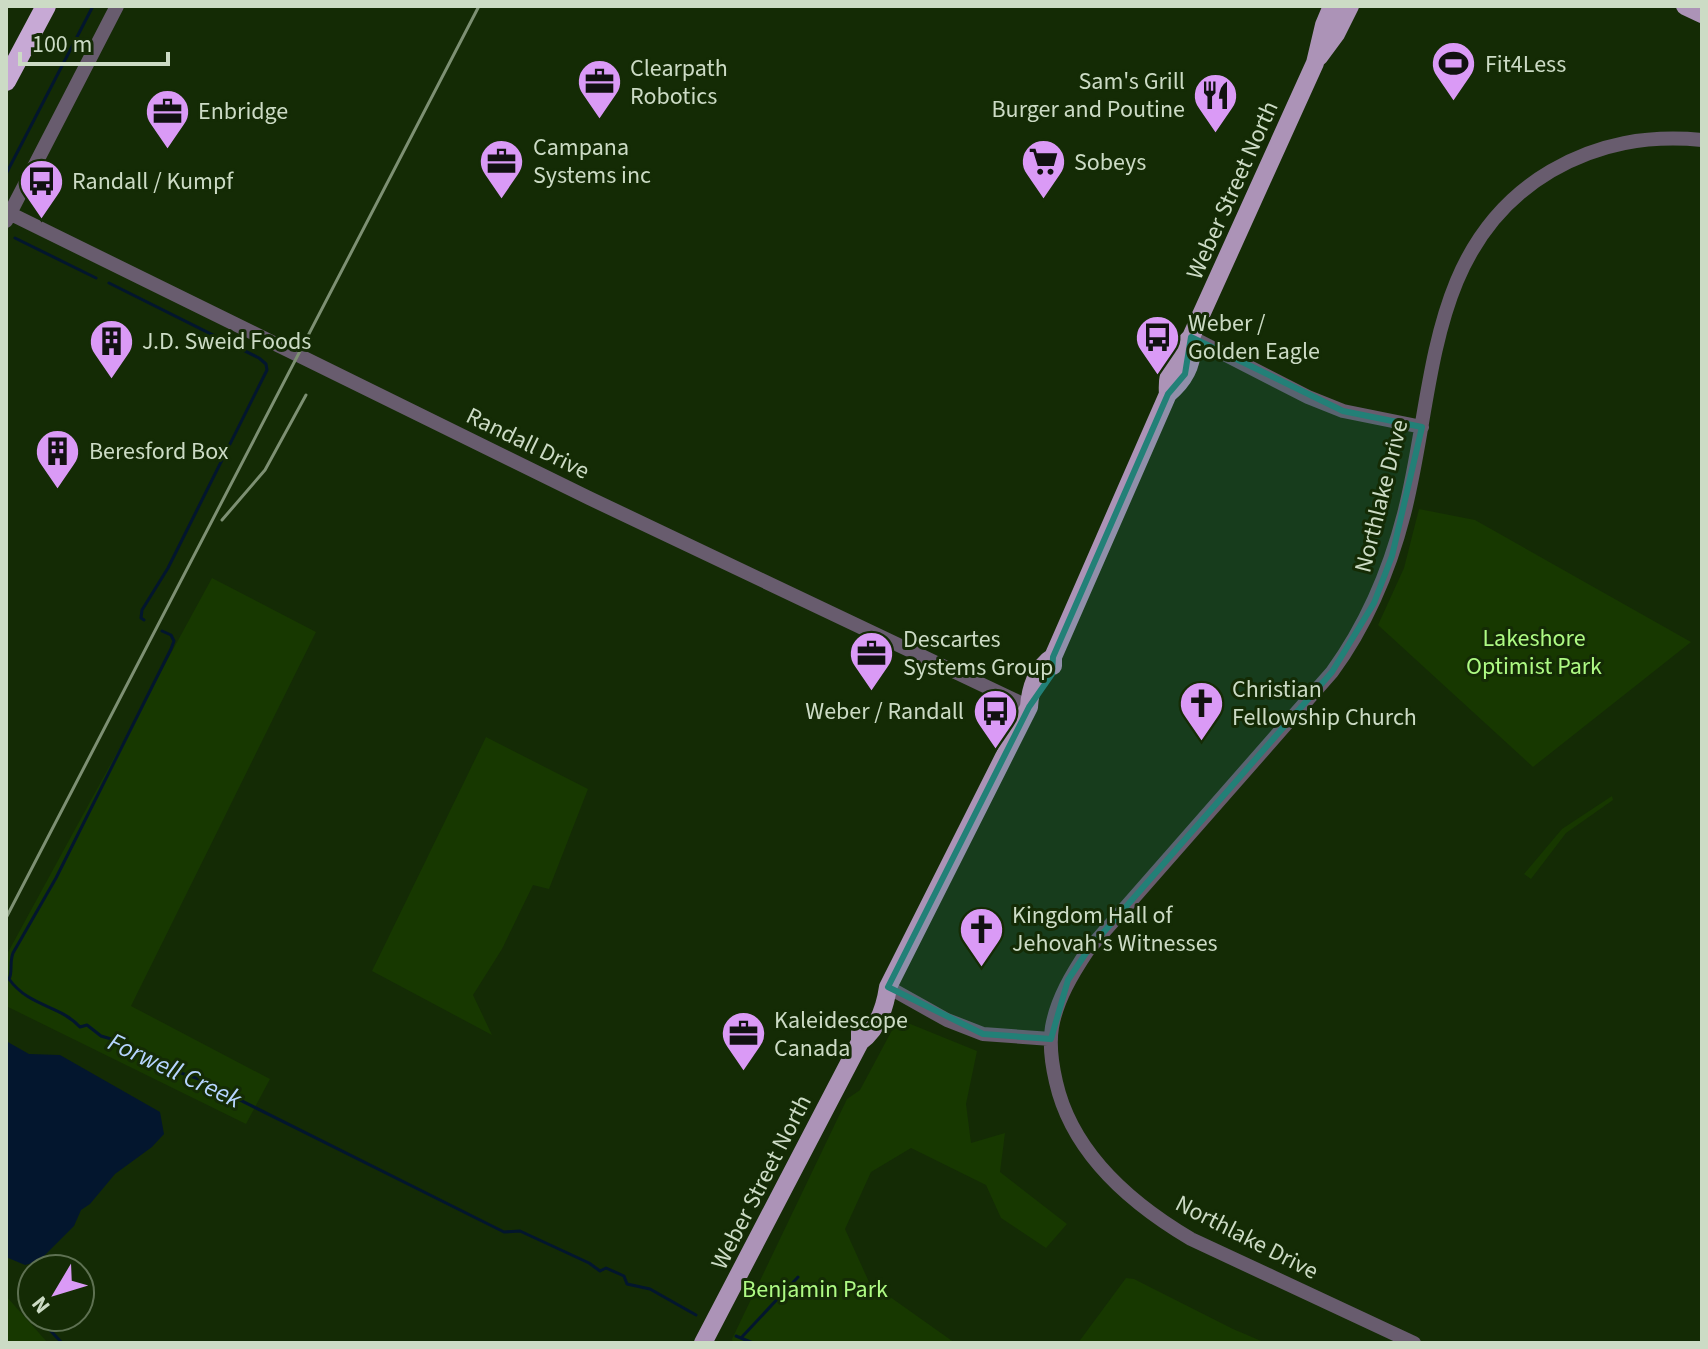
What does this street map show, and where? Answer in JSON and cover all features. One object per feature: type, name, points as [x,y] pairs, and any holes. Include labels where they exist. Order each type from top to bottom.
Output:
[{"type":"highway","points":[[6,81],[46,6]]},
{"type":"main road","name":"Weber Street North","points":[[703,1343],[860,1042],[861,1027],[871,1007],[888,987],[1029,707],[1044,690],[1052,674],[1053,657],[1168,394],[1171,365],[1180,348],[1191,337],[1315,63],[1332,6]]},
{"type":"main road","name":"Weber Street North","points":[[1315,63],[1336,34],[1350,6]]},
{"type":"main road","points":[[1685,6],[1702,14]]},
{"type":"street","points":[[8,218],[117,6]]},
{"type":"street","name":"Northlake Drive","points":[[1414,1343],[1191,1239],[1170,1227],[1127,1192],[1088,1152],[1068,1120],[1053,1069],[1052,1027],[1068,980],[1088,950],[1322,684],[1352,644],[1374,603],[1392,556],[1405,511],[1430,376],[1450,294],[1477,239],[1507,204],[1564,163],[1601,148],[1644,139],[1702,140]]},
{"type":"street","name":"Randall Drive","points":[[8,218],[299,353],[589,498],[1029,707]]},
{"type":"street","points":[[1191,337],[1308,397],[1343,411],[1422,427]]},
{"type":"street","points":[[888,987],[947,1020],[983,1034],[1051,1039]]},
{"type":"highlighted area","points":[[1191,337],[1343,411],[1422,427],[1392,556],[1374,603],[1332,672],[1088,950],[1068,980],[1051,1039],[983,1034],[888,987],[1029,707],[1052,674],[1053,657],[1168,394],[1185,374]]},
{"type":"green space","name":"Lakeshore Optimist Park","points":[[1419,509],[1475,520],[1691,642],[1533,767],[1378,625],[1404,568]]},
{"type":"green space","points":[[212,578],[316,632],[131,1006],[270,1079],[246,1124],[6,1006],[6,956]]},
{"type":"green space","points":[[486,737],[588,789],[549,889],[533,885],[502,949],[473,995],[492,1035],[372,971]]},
{"type":"green space","points":[[1612,796],[1613,800],[1566,833],[1531,879],[1524,874],[1562,829]]},
{"type":"green space","name":"Benjamin Park","points":[[898,1019],[977,1051],[966,1104],[971,1143],[1005,1133],[1000,1172],[1067,1224],[1046,1248],[1001,1218],[986,1185],[911,1148],[871,1172],[845,1229],[869,1282],[955,1343],[733,1343],[732,1339],[847,1099],[860,1090]]},
{"type":"green space","points":[[1126,1278],[1134,1279],[1266,1343],[1078,1343]]},
{"type":"green space","points":[[6,1296],[16,1307],[16,1333],[39,1333],[48,1343],[6,1343]]},
{"type":"water","points":[[6,1041],[29,1054],[60,1055],[160,1112],[164,1134],[152,1147],[115,1174],[90,1204],[81,1210],[74,1226],[47,1253],[16,1253],[16,1261],[6,1257]]},
{"type":"waterway","name":"Forwell Creek","points":[[6,174],[93,6]]},
{"type":"waterway","name":"Forwell Creek","points":[[15,238],[96,278]]},
{"type":"waterway","name":"Forwell Creek","points":[[109,283],[259,358],[266,364],[267,370],[168,568],[142,610],[141,618],[144,620]]},
{"type":"waterway","name":"Forwell Creek","points":[[162,631],[171,635],[174,641],[171,649],[56,878],[13,953],[9,979],[26,995],[63,1014],[80,1027],[87,1025],[101,1036],[118,1041],[124,1048],[196,1078],[504,1232],[520,1231],[600,1271],[606,1268],[624,1276],[627,1284],[650,1289],[696,1315]]},
{"type":"waterway","name":"Forwell Creek","points":[[741,1338],[798,1277]]},
{"type":"waterway","points":[[53,1333],[62,1343]]},
{"type":"waterway","name":"Forwell Creek","points":[[736,1336],[753,1343]]},
{"type":"railway","points":[[6,918],[479,6]]},
{"type":"railway","points":[[222,520],[265,470],[306,395]]},
{"type":"place","name":"Fit4Less","points":[[1454,103]]},
{"type":"place","name":"Clearpath Robotics","points":[[599,121]]},
{"type":"place","name":"Sam's Grill Burger and Poutine","points":[[1216,134]]},
{"type":"place","name":"Enbridge","points":[[167,150]]},
{"type":"place","name":"Campana Systems inc","points":[[502,200]]},
{"type":"place","name":"Sobeys","points":[[1043,201]]},
{"type":"place","name":"Randall / Kumpf","points":[[41,220]]},
{"type":"place","name":"Weber / Golden Eagle","points":[[1157,376]]},
{"type":"place","name":"J.D. Sweid Foods","points":[[111,380]]},
{"type":"place","name":"Beresford Box","points":[[58,490]]},
{"type":"place","name":"Descartes Systems Group","points":[[872,692]]},
{"type":"place","name":"Christian Fellowship Church","points":[[1201,742]]},
{"type":"place","name":"Weber / Randall","points":[[995,750]]},
{"type":"place","name":"Kingdom Hall of Jehovah's Witnesses","points":[[981,968]]},
{"type":"place","name":"Kaleidescope Canada","points":[[743,1073]]}]
